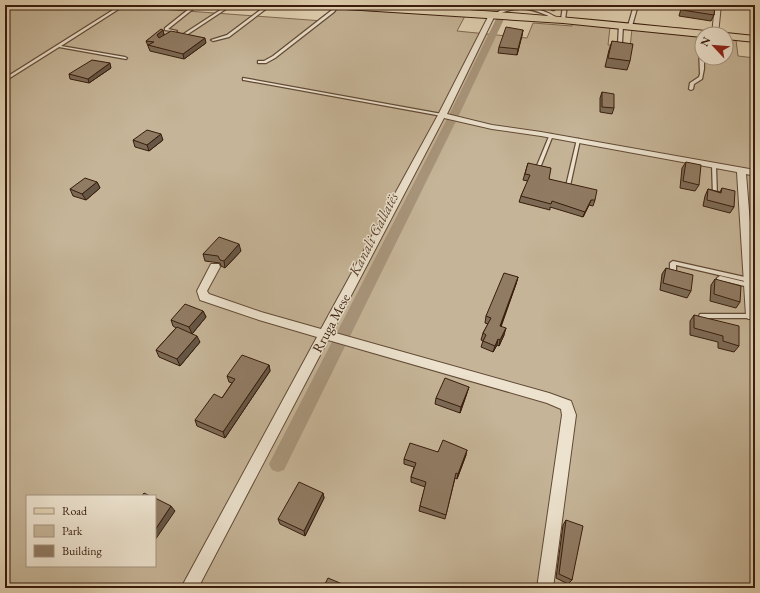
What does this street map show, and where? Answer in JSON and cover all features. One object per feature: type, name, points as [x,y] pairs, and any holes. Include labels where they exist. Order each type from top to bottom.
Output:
[{"type":"main road","points":[[330,5],[432,8],[466,13],[626,25],[694,34]]},
{"type":"main road","points":[[734,37],[755,39]]},
{"type":"street","points":[[716,26],[718,5]]},
{"type":"street","name":"Rruga Mese","points":[[189,588],[328,335],[445,116],[494,15]]},
{"type":"street","points":[[445,116],[464,121],[551,135],[755,174]]},
{"type":"street","points":[[741,171],[752,316]]},
{"type":"street","points":[[215,267],[202,291],[204,297],[259,316],[550,398],[566,405],[569,415],[545,588]]},
{"type":"lane","points":[[5,80],[123,5]]},
{"type":"lane","points":[[166,38],[175,31],[166,28],[196,5]]},
{"type":"lane","points":[[184,35],[230,5]]},
{"type":"lane","points":[[213,40],[228,36],[269,5]]},
{"type":"lane","points":[[259,62],[265,62],[274,56],[332,11],[337,5]]},
{"type":"lane","points":[[466,13],[475,5]]},
{"type":"lane","points":[[505,9],[508,5]]},
{"type":"lane","points":[[550,5],[553,9]]},
{"type":"lane","points":[[494,15],[505,9],[534,9],[560,20],[565,5]]},
{"type":"lane","points":[[627,51],[621,48],[626,25],[636,5]]},
{"type":"lane","points":[[177,33],[190,36]]},
{"type":"lane","points":[[58,46],[125,58]]},
{"type":"lane","points":[[691,89],[692,83],[701,78],[703,73],[701,66]]},
{"type":"lane","points":[[244,79],[445,116]]},
{"type":"lane","points":[[538,168],[551,135]]},
{"type":"lane","points":[[568,186],[578,140]]},
{"type":"lane","points":[[714,166],[715,196]]},
{"type":"lane","points":[[673,272],[673,263],[749,282]]},
{"type":"lane","points":[[721,284],[720,278],[749,282]]},
{"type":"lane","points":[[702,316],[752,316]]},
{"type":"green space","points":[[5,5],[137,5],[160,9],[323,21],[337,9],[465,16],[457,31],[527,38],[533,23],[572,26],[572,23],[610,27],[608,45],[630,47],[632,29],[694,36],[694,66],[734,66],[734,40],[736,40],[738,56],[755,58],[755,588],[5,588]]},
{"type":"building","points":[[683,5],[715,5],[714,15],[682,10]]},
{"type":"building","points":[[506,27],[523,30],[518,49],[499,47]]},
{"type":"building","points":[[161,29],[163,30],[157,35],[159,38],[171,31],[205,38],[183,54],[148,45],[154,42],[146,41]]},
{"type":"building","points":[[612,41],[633,44],[630,61],[608,58]]},
{"type":"building","points":[[92,60],[110,63],[88,79],[69,74]]},
{"type":"building","points":[[602,92],[614,94],[614,108],[602,107]]},
{"type":"building","points":[[147,130],[161,134],[147,145],[133,140]]},
{"type":"building","points":[[686,162],[701,165],[699,185],[683,181]]},
{"type":"building","points":[[528,163],[551,168],[549,179],[597,190],[595,200],[591,200],[585,212],[552,201],[551,204],[521,196],[530,175],[525,174]]},
{"type":"building","points":[[85,178],[97,182],[82,194],[70,189]]},
{"type":"building","points":[[722,188],[735,191],[734,207],[707,200],[708,189],[721,193]]},
{"type":"building","points":[[219,237],[239,244],[224,261],[220,260],[218,256],[203,254]]},
{"type":"building","points":[[666,268],[693,275],[691,291],[663,283]]},
{"type":"building","points":[[504,273],[518,277],[500,326],[506,328],[495,346],[483,341],[486,335],[483,333],[491,318],[486,316]]},
{"type":"building","points":[[715,279],[741,286],[740,302],[714,294]]},
{"type":"building","points":[[185,304],[203,311],[189,327],[171,320]]},
{"type":"building","points":[[694,315],[739,326],[739,346],[723,341],[723,336],[694,328]]},
{"type":"building","points":[[177,327],[197,336],[177,359],[156,350]]},
{"type":"building","points":[[242,355],[269,365],[223,432],[195,420],[214,394],[222,398],[235,379],[227,376]]},
{"type":"building","points":[[445,378],[469,387],[461,407],[436,398]]},
{"type":"building","points":[[443,440],[467,450],[458,474],[456,473],[446,515],[420,506],[426,482],[411,477],[416,463],[404,459],[410,443],[438,452]]},
{"type":"building","points":[[299,482],[323,493],[304,531],[278,519]]},
{"type":"building","points":[[156,498],[171,506],[156,528]]},
{"type":"building","points":[[566,520],[583,526],[572,580],[559,574]]},
{"type":"building","points":[[328,578],[347,586],[346,588],[323,588]]},
{"type":"waterway","name":"Kanali Gallatës","points":[[278,464],[455,113],[500,19]]}]
